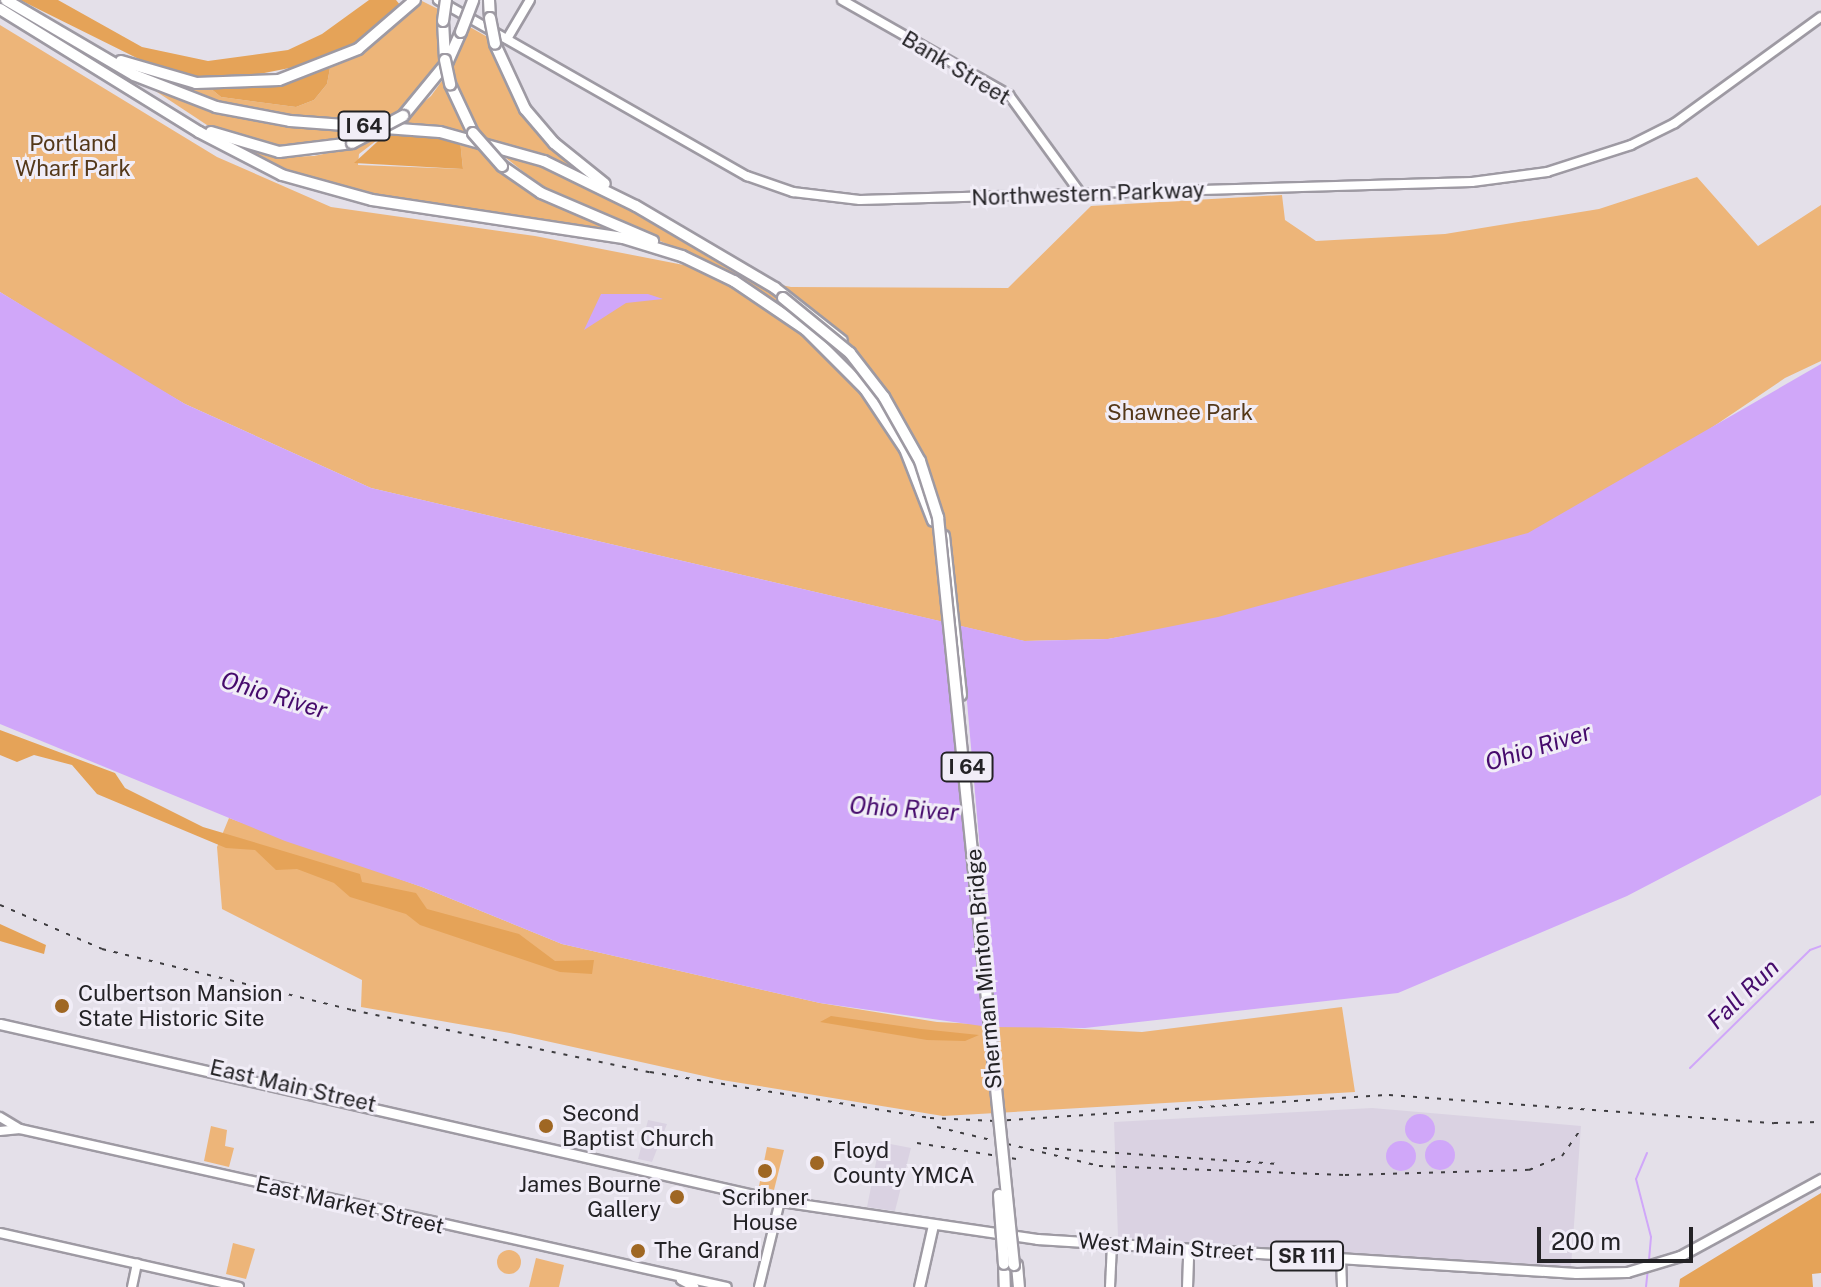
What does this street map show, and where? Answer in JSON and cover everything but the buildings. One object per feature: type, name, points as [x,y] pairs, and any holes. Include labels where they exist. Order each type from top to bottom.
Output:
[{"type":"highway","name":"I 64","points":[[6,0],[144,80],[216,107],[281,120],[421,130],[496,144],[544,161],[636,206],[784,297]]},
{"type":"highway","points":[[91,49],[187,82],[260,83],[341,58],[415,0]]},
{"type":"highway","points":[[446,0],[443,21],[450,84],[473,133],[502,166],[552,199],[682,256]]},
{"type":"highway","points":[[88,63],[241,145],[298,152],[352,143],[403,116],[448,61],[473,0]]},
{"type":"highway","points":[[489,0],[495,44],[512,89],[541,129],[636,206]]},
{"type":"highway","name":"I 64","points":[[0,9],[231,151],[308,184],[372,200],[596,233],[682,256]]},
{"type":"highway","points":[[50,40],[219,111],[295,124],[444,136],[522,155],[616,199],[784,297],[850,353],[884,397],[920,461],[938,517],[1012,1265]]},
{"type":"highway","name":"Sherman Minton Bridge","points":[[682,256],[741,286],[806,330],[865,389],[905,449],[939,540],[955,627],[1004,1201]]},
{"type":"highway","name":"Sherman Minton Bridge","points":[[784,297],[844,343],[882,389],[915,444],[942,522],[1004,1201]]},
{"type":"highway","name":"I 64","points":[[1004,1201],[1017,1287]]},
{"type":"highway","name":"I 64","points":[[1005,1287],[1012,1265]]},
{"type":"main road","name":"East Main Street","points":[[0,1022],[784,1202]]},
{"type":"main road","name":"West Main Street","points":[[784,1202],[933,1225],[1112,1244],[1627,1272],[1664,1263],[1821,1179]]},
{"type":"main road","points":[[919,1287],[933,1225]]},
{"type":"main road","points":[[1187,1287],[1188,1249]]},
{"type":"street","name":"Northwestern Parkway","points":[[438,0],[735,170],[793,192],[860,200],[1472,182],[1534,175],[1649,137],[1759,64],[1821,17]]},
{"type":"street","points":[[507,39],[530,0]]},
{"type":"street","name":"Bank Street","points":[[842,0],[1009,95],[1081,194]]},
{"type":"street","name":"East Market Street","points":[[0,1117],[20,1129],[681,1280],[727,1287]]},
{"type":"street","name":"East Market Street","points":[[0,1131],[20,1129]]},
{"type":"street","points":[[759,1287],[784,1202]]},
{"type":"street","points":[[0,1233],[239,1287]]},
{"type":"street","points":[[1110,1287],[1112,1244]]},
{"type":"street","points":[[1341,1258],[1342,1287]]},
{"type":"street","points":[[132,1287],[137,1264]]},
{"type":"street","name":"East Market Street","points":[[681,1280],[694,1287]]},
{"type":"shaded area","points":[[20,0],[58,0],[142,47],[208,61],[288,50],[322,34],[369,0],[396,0],[401,6],[370,34],[320,62],[218,82],[171,75]]},
{"type":"shaded area","points":[[330,68],[327,84],[314,100],[296,107],[221,97],[210,88],[270,86]]},
{"type":"shaded area","points":[[389,131],[460,140],[463,169],[354,163]]},
{"type":"shaded area","points":[[0,730],[115,773],[125,788],[203,827],[360,874],[362,882],[416,893],[427,909],[519,934],[555,961],[594,960],[592,974],[560,972],[420,925],[406,914],[350,897],[334,883],[297,869],[276,870],[255,850],[226,848],[97,794],[72,765],[34,755],[17,762],[0,755]]},
{"type":"shaded area","points":[[0,924],[46,945],[44,954],[0,941]]},
{"type":"shaded area","points":[[831,1016],[979,1035],[965,1041],[927,1040],[820,1022]]},
{"type":"shaded area","points":[[1372,1108],[1581,1126],[1571,1267],[1118,1238],[1114,1122]]},
{"type":"shaded area","points":[[648,1120],[667,1124],[652,1162],[638,1159]]},
{"type":"shaded area","points":[[880,1142],[911,1148],[895,1211],[867,1207]]},
{"type":"shaded area","points":[[1821,1193],[1821,1273],[1812,1274],[1813,1287],[1679,1287],[1680,1279]]},
{"type":"green space","points":[[420,0],[440,10],[442,66],[402,112],[383,123],[291,117],[232,107],[147,75],[210,88],[221,97],[296,107],[314,100],[327,84],[330,68],[378,40]]},
{"type":"green space","name":"Shawnee Park","points":[[0,25],[217,157],[331,207],[535,236],[735,275],[544,188],[492,147],[597,191],[742,277],[791,287],[1008,288],[1091,206],[1282,195],[1285,220],[1316,241],[1445,234],[1599,209],[1697,177],[1758,246],[1821,205],[1821,361],[1785,378],[1606,499],[1484,556],[1341,597],[1108,639],[1024,641],[371,488],[185,404],[117,365],[0,292]]},
{"type":"green space","points":[[468,26],[491,39],[515,98],[584,174],[484,137],[464,103],[452,66]]},
{"type":"green space","points":[[444,78],[469,134],[398,124],[431,96]]},
{"type":"green space","points":[[148,86],[253,120],[370,130],[314,148],[270,147],[213,129]]},
{"type":"green space","points":[[389,131],[359,154],[358,165],[463,169],[460,140],[477,144],[529,191],[620,233],[352,192],[280,170],[234,147],[285,157],[314,156],[347,149]]},
{"type":"green space","points":[[229,818],[422,887],[562,944],[820,1003],[937,1022],[1142,1032],[1342,1007],[1355,1092],[943,1116],[722,1080],[510,1033],[361,1007],[362,980],[222,909],[217,847]]},
{"type":"green space","points":[[211,1126],[227,1130],[225,1146],[234,1148],[229,1167],[204,1161]]},
{"type":"green space","points":[[767,1147],[784,1150],[774,1190],[759,1186]]},
{"type":"green space","points":[[233,1243],[255,1249],[246,1279],[226,1274]]},
{"type":"green space","points":[[509,1250],[518,1253],[521,1262],[518,1271],[509,1274],[500,1271],[497,1262],[500,1253]]},
{"type":"green space","points":[[536,1258],[564,1265],[559,1287],[529,1287]]},
{"type":"water","name":"Ohio River","points":[[0,292],[185,404],[371,488],[1025,641],[1108,639],[1218,617],[1528,533],[1821,364],[1821,795],[1627,896],[1398,993],[1085,1028],[989,1027],[820,1003],[562,944],[422,887],[285,841],[0,724]]},
{"type":"water","points":[[601,294],[648,294],[663,299],[626,303],[584,330]]},
{"type":"water","points":[[1420,1114],[1426,1115],[1434,1123],[1434,1135],[1426,1143],[1420,1144],[1414,1143],[1406,1135],[1405,1129],[1406,1123],[1414,1115]]},
{"type":"water","points":[[1440,1140],[1446,1141],[1454,1149],[1454,1161],[1446,1169],[1440,1170],[1434,1169],[1426,1161],[1425,1155],[1426,1149],[1434,1141]]},
{"type":"water","points":[[1401,1141],[1407,1142],[1415,1150],[1415,1162],[1407,1170],[1401,1171],[1395,1170],[1387,1162],[1386,1156],[1387,1150],[1395,1142]]},
{"type":"pier","points":[[949,620],[960,622],[996,1031],[984,1030]]},
{"type":"waterway","name":"Fall Run","points":[[1690,1068],[1810,950],[1821,946]]},
{"type":"waterway","name":"Fall Run","points":[[1647,1153],[1636,1179],[1651,1237],[1649,1262]]},
{"type":"waterway","name":"Fall Run","points":[[1646,1287],[1648,1268]]},
{"type":"railway","points":[[0,905],[102,949],[352,1010],[650,1072],[930,1118],[995,1121],[1389,1095],[1774,1123],[1821,1122]]},
{"type":"railway","points":[[937,1127],[1099,1166],[1345,1175],[1529,1170],[1562,1156],[1579,1132]]},
{"type":"railway","points":[[917,1143],[1023,1160]]},
{"type":"railway","points":[[1043,1148],[1275,1164]]},
{"type":"place","name":"Culbertson Mansion State Historic Site","points":[[62,1006]]},
{"type":"place","name":"Second Baptist Church","points":[[546,1126]]},
{"type":"place","name":"Floyd County YMCA","points":[[817,1163]]},
{"type":"place","name":"Scribner House","points":[[765,1171]]},
{"type":"place","name":"James Bourne Gallery","points":[[677,1197]]},
{"type":"place","name":"The Grand","points":[[638,1251]]},
{"type":"park label","name":"Portland Wharf Park","points":[[73,156]]}]
